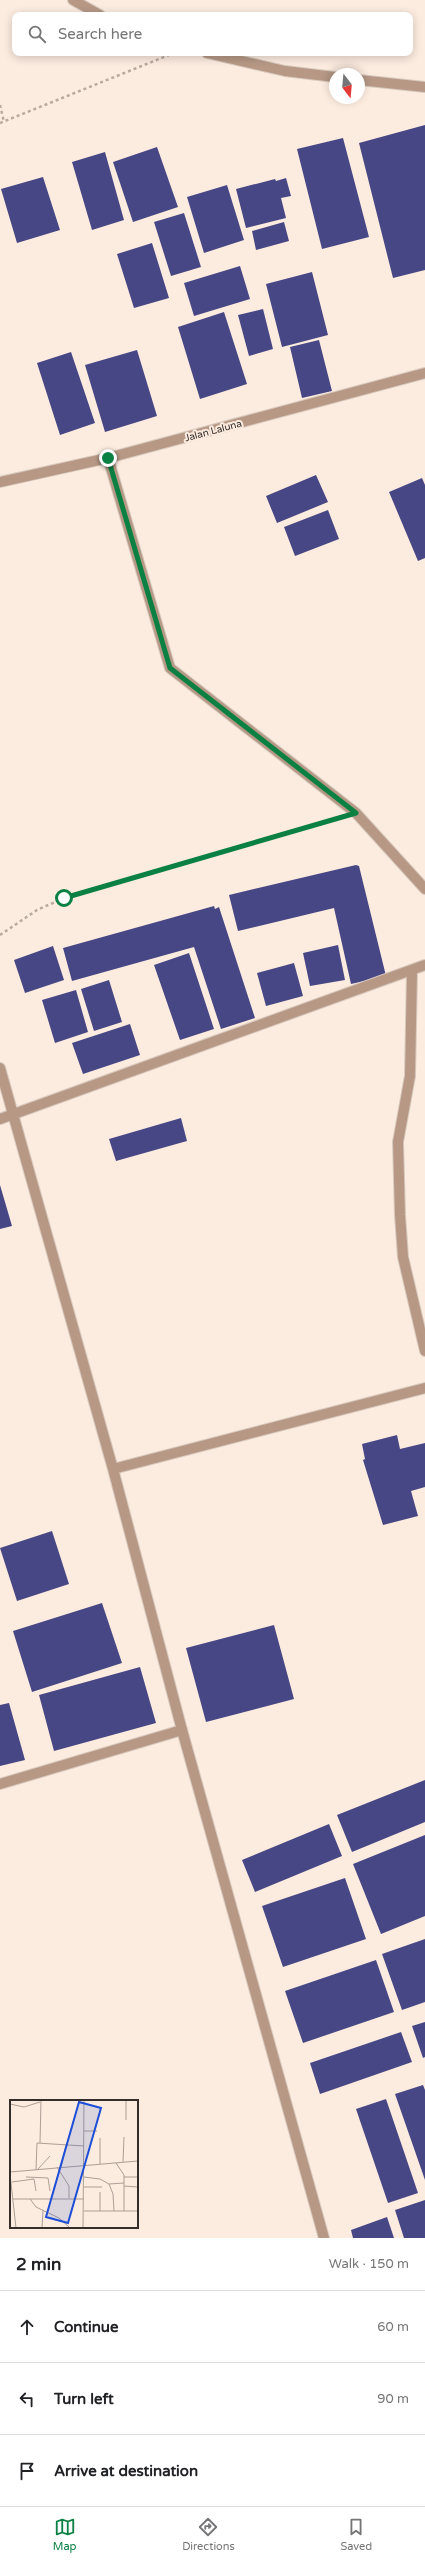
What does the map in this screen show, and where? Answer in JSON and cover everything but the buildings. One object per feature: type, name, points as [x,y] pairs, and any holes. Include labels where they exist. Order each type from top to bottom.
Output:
[{"type":"street","points":[[73,0],[95,12]]},
{"type":"street","points":[[220,56],[285,71],[329,76]]},
{"type":"street","points":[[365,81],[425,87]]},
{"type":"street","name":"Jalan Laluna","points":[[0,482],[108,458],[425,373]]},
{"type":"street","points":[[108,458],[170,668],[356,813],[425,888]]},
{"type":"street","points":[[0,1119],[13,1113],[412,971],[425,965]]},
{"type":"street","points":[[412,971],[410,1076],[398,1142],[400,1215],[403,1257],[425,1351]]},
{"type":"street","points":[[0,1068],[113,1469],[182,1730],[324,2238]]},
{"type":"street","points":[[113,1469],[425,1388]]},
{"type":"street","points":[[0,1784],[182,1730]]},
{"type":"path","points":[[0,123],[167,56]]},
{"type":"path","points":[[0,105],[4,122]]},
{"type":"path","points":[[0,935],[36,910],[64,898],[356,813]]},
{"type":"route","points":[[64,898],[356,813],[170,668],[108,458]]}]
